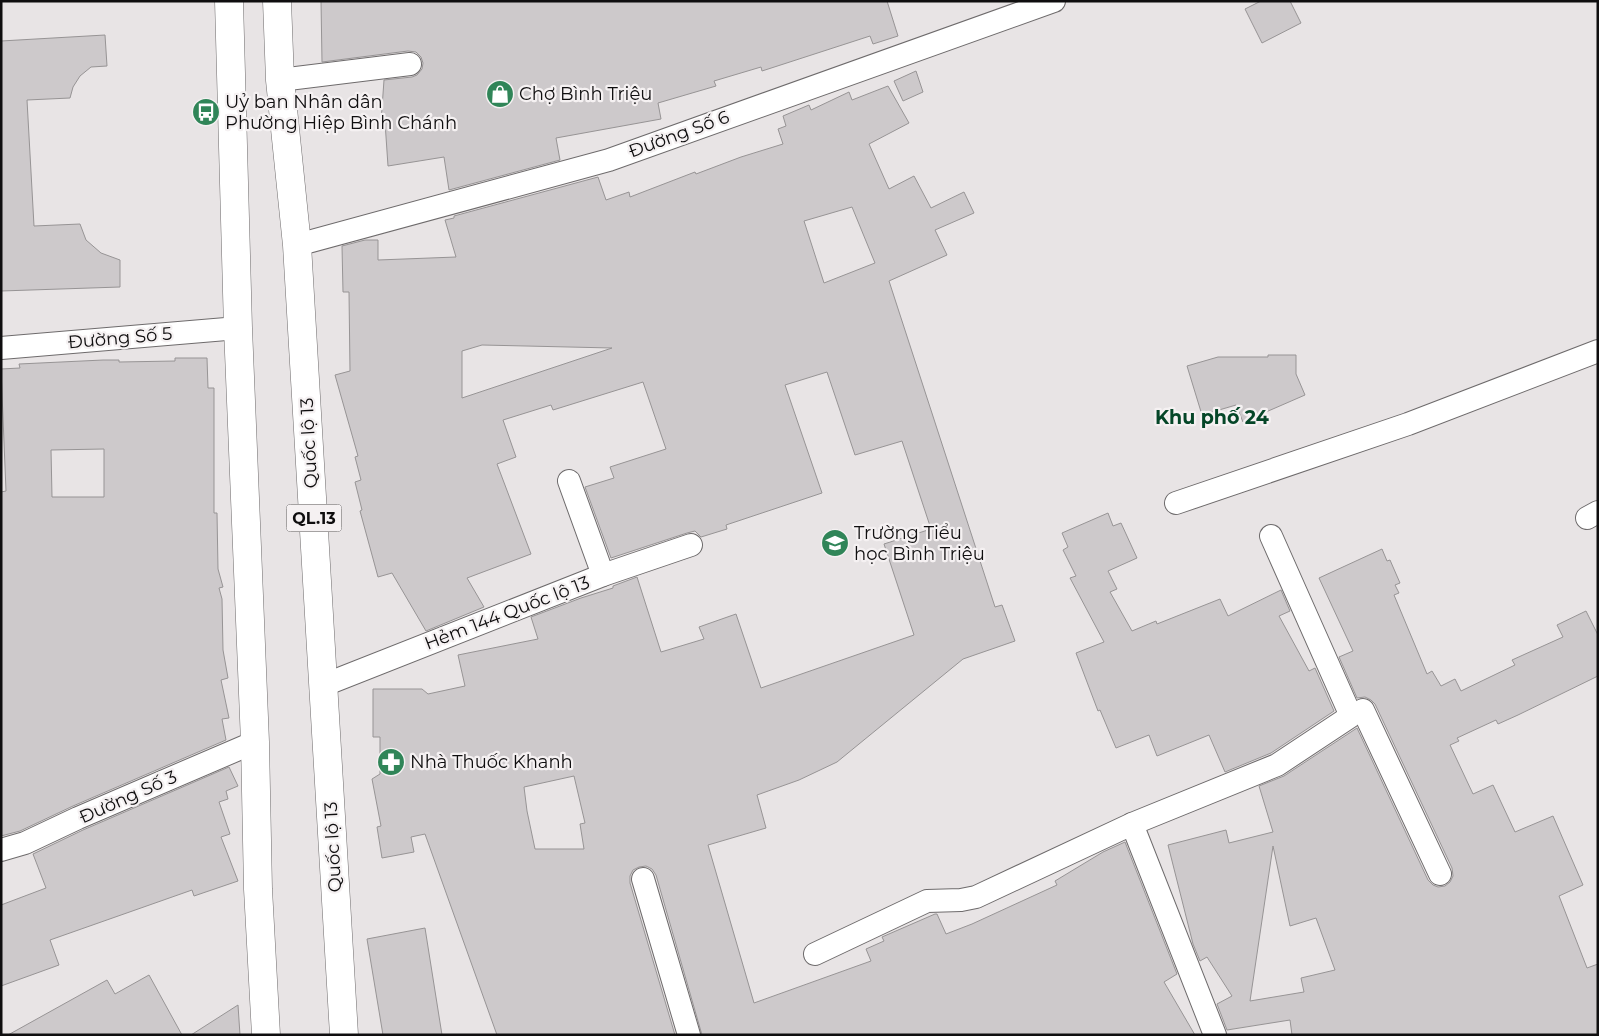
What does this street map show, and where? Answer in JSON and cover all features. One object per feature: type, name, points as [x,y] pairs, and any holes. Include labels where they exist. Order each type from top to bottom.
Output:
[{"type":"highway","points":[[229,1],[238,328],[255,742],[258,889],[266,1035]]},
{"type":"highway","name":"Quốc lộ 13","points":[[276,1],[280,80],[297,245],[344,1035]]},
{"type":"street","name":"Đường Số 6","points":[[297,245],[609,160],[1054,1]]},
{"type":"street","points":[[280,80],[410,64]]},
{"type":"street","name":"Đường Số 5","points":[[1,348],[238,328]]},
{"type":"street","points":[[1176,503],[1408,424],[1598,351]]},
{"type":"street","points":[[569,481],[603,575]]},
{"type":"street","points":[[1271,536],[1357,713],[1440,874]]},
{"type":"street","name":"Hẻm 144 Quốc lộ 13","points":[[324,685],[603,575],[691,545]]},
{"type":"street","points":[[815,954],[927,901],[961,900],[976,897],[1132,824],[1277,765],[1357,713]]},
{"type":"street","name":"Đường Số 3","points":[[1,850],[25,843],[78,818],[255,742]]},
{"type":"street","points":[[1132,824],[1215,1035]]},
{"type":"street","points":[[643,879],[689,1035]]},
{"type":"building","points":[[321,1],[887,1],[898,36],[873,44],[870,36],[762,71],[761,67],[714,81],[716,86],[658,103],[661,119],[556,138],[560,160],[449,190],[444,157],[388,166],[385,122],[381,122],[384,80],[417,75],[422,69],[421,57],[416,52],[408,51],[322,62]]},
{"type":"building","points":[[1261,1],[1290,1],[1301,23],[1262,43],[1245,9]]},
{"type":"building","points":[[105,35],[107,66],[91,67],[80,76],[73,87],[70,98],[27,100],[34,226],[80,224],[86,240],[101,253],[120,260],[120,287],[1,291],[1,41]]},
{"type":"building","points":[[916,71],[923,92],[903,101],[894,81]]},
{"type":"building","points":[[888,86],[909,123],[869,144],[889,189],[914,176],[931,208],[964,192],[974,213],[935,230],[947,255],[889,281],[995,607],[1002,605],[1015,641],[963,659],[837,762],[799,780],[757,795],[766,828],[708,845],[754,1003],[871,961],[866,949],[884,941],[882,937],[935,914],[937,914],[946,934],[972,924],[1057,885],[1055,881],[1103,852],[1125,842],[1177,974],[1164,982],[1195,1035],[702,1035],[656,875],[652,869],[646,866],[633,870],[630,876],[630,883],[675,1035],[497,1035],[425,834],[411,837],[414,852],[382,858],[377,827],[381,826],[372,779],[380,774],[380,737],[373,737],[373,689],[422,689],[428,694],[465,686],[458,655],[538,639],[531,617],[613,588],[613,586],[637,577],[661,652],[704,639],[699,627],[736,614],[761,688],[914,635],[884,544],[931,529],[902,441],[855,455],[827,372],[785,385],[822,493],[726,525],[727,529],[701,537],[695,531],[687,533],[611,558],[585,487],[614,478],[610,467],[666,449],[643,382],[553,410],[551,405],[503,420],[516,457],[497,464],[531,554],[467,578],[484,607],[426,631],[392,573],[378,577],[360,511],[362,510],[355,482],[361,480],[355,457],[358,456],[335,375],[350,371],[349,292],[343,292],[342,246],[365,240],[378,240],[378,260],[456,257],[445,220],[454,218],[454,216],[598,177],[606,200],[629,192],[630,197],[695,172],[696,174],[783,144],[778,129],[786,126],[783,116],[809,105],[811,110],[849,92],[852,100]],"holes":[[[852,207],[875,263],[824,283],[804,221]],[[482,345],[612,348],[462,398],[462,351]],[[574,776],[585,823],[580,824],[584,849],[535,849],[524,787]]]},
{"type":"building","points":[[1268,355],[1296,355],[1296,374],[1305,395],[1243,422],[1236,405],[1202,415],[1187,366],[1218,357],[1268,357]]},
{"type":"building","points":[[175,358],[207,358],[208,388],[214,388],[214,513],[217,513],[218,569],[223,587],[219,588],[222,599],[223,650],[228,678],[221,680],[229,718],[222,719],[226,740],[20,831],[1,836],[1,492],[6,491],[1,369],[20,368],[19,364],[103,360],[119,360],[119,362],[175,361]],"holes":[[[104,449],[104,497],[52,497],[51,450]]]},
{"type":"building","points":[[1108,513],[1113,526],[1121,523],[1137,558],[1108,571],[1117,589],[1110,592],[1132,631],[1156,621],[1157,624],[1220,599],[1228,616],[1281,590],[1290,611],[1279,616],[1309,671],[1315,668],[1334,711],[1271,753],[1225,772],[1209,735],[1157,756],[1149,735],[1116,748],[1100,710],[1098,711],[1076,653],[1104,642],[1070,578],[1076,576],[1063,550],[1068,547],[1062,533]]},
{"type":"building","points":[[1382,549],[1387,561],[1390,560],[1400,583],[1395,585],[1399,593],[1394,595],[1427,674],[1432,671],[1441,686],[1455,679],[1461,691],[1515,665],[1512,660],[1563,637],[1557,625],[1586,611],[1598,635],[1598,676],[1498,724],[1496,720],[1457,738],[1459,741],[1450,745],[1473,794],[1493,785],[1515,832],[1553,816],[1583,885],[1559,896],[1587,968],[1598,964],[1598,1035],[1292,1035],[1290,1020],[1227,1030],[1217,1004],[1232,996],[1207,957],[1200,961],[1193,944],[1168,845],[1226,830],[1229,843],[1273,832],[1259,786],[1284,776],[1357,728],[1428,880],[1438,887],[1445,886],[1453,876],[1452,868],[1375,704],[1365,697],[1357,698],[1339,657],[1353,651],[1319,578]],"holes":[[[1273,846],[1290,926],[1316,918],[1335,970],[1301,978],[1304,992],[1250,1001]]]},
{"type":"building","points":[[229,767],[238,786],[226,791],[228,799],[219,802],[230,834],[221,837],[238,881],[194,896],[192,890],[50,940],[59,965],[1,986],[1,905],[46,888],[33,854],[83,830]]},
{"type":"building","points":[[425,928],[442,1035],[383,1035],[367,939]]},
{"type":"building","points":[[149,975],[182,1035],[8,1035],[107,980],[115,994]]},
{"type":"building","points":[[238,1005],[240,1035],[191,1035]]},
{"type":"place","name":"Chợ Bình Triệu","points":[[500,94]]},
{"type":"place","name":"Uỷ ban Nhân dân Phường Hiệp Bình Chánh","points":[[206,112]]},
{"type":"place","name":"Trường Tiểu học Bình Triệu","points":[[835,543]]},
{"type":"place","name":"Nhà Thuốc Khanh","points":[[391,762]]},
{"type":"district","name":"Khu phố 24","points":[[1212,417]]}]
